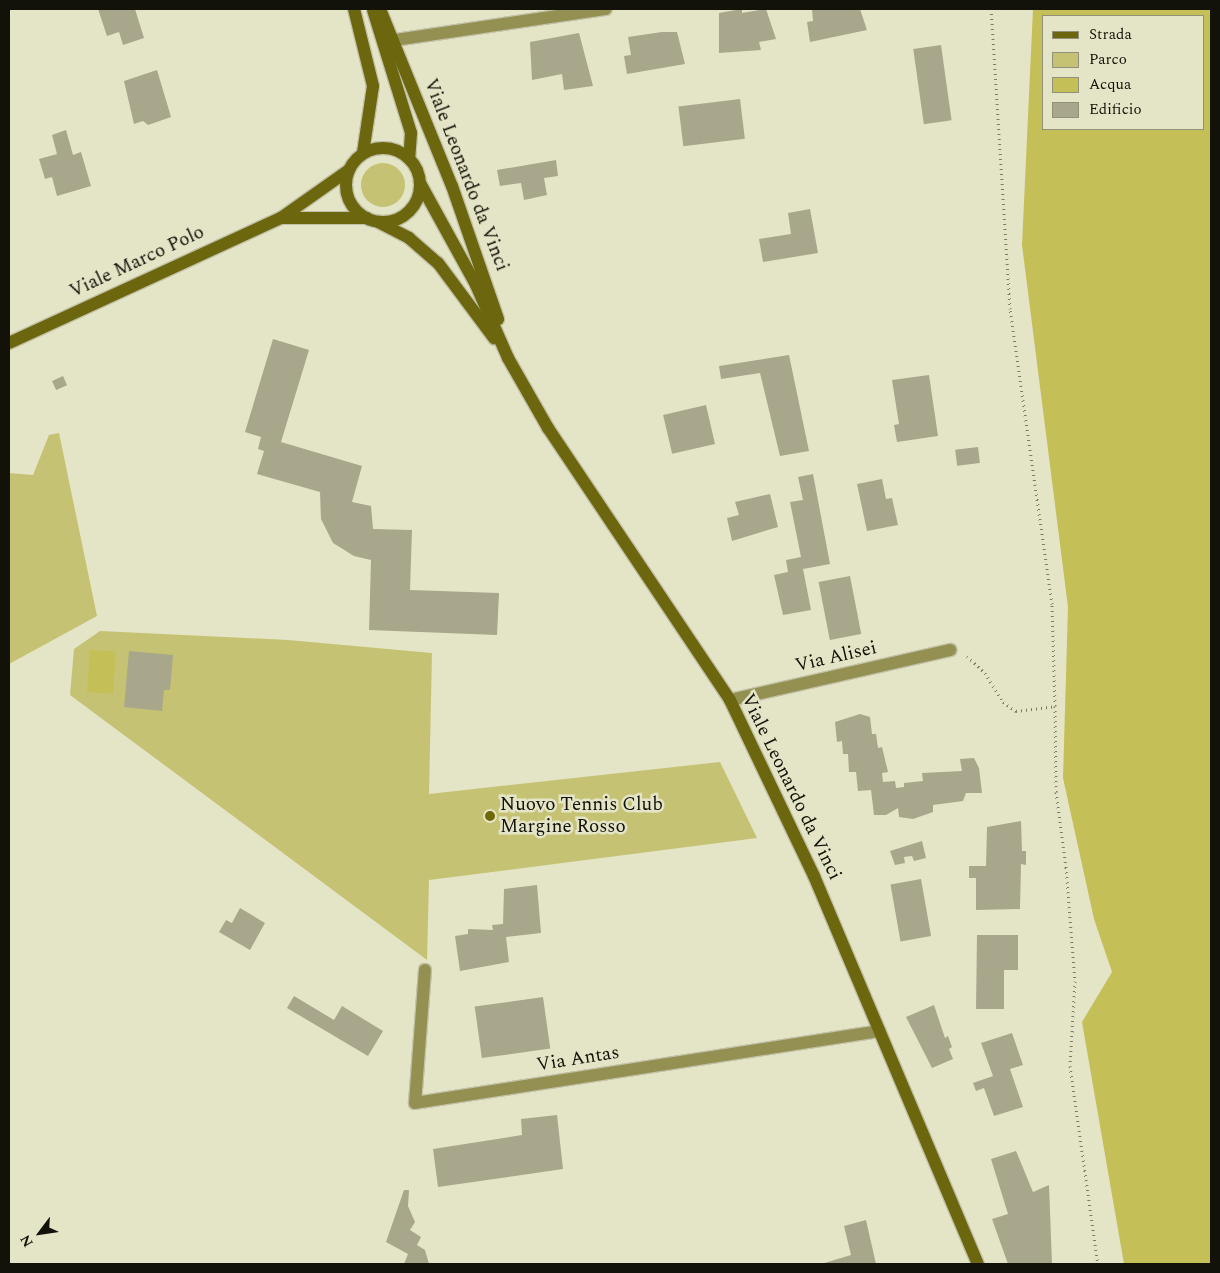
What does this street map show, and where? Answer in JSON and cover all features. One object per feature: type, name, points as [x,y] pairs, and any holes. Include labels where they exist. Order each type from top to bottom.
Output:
[{"type":"main road","points":[[354,9],[373,86],[363,153],[349,170],[348,197],[372,220],[394,220],[406,214],[416,202],[420,183],[409,159],[387,148],[363,153]]},
{"type":"main road","name":"Viale Leonardo da Vinci","points":[[373,9],[411,133],[409,159]]},
{"type":"main road","name":"Viale Leonardo da Vinci","points":[[380,9],[395,40],[482,267],[508,358]]},
{"type":"main road","name":"Viale Marco Polo","points":[[9,343],[282,218],[349,170]]},
{"type":"main road","name":"Viale Leonardo da Vinci","points":[[420,183],[476,285],[508,358],[553,436],[730,700],[778,795],[978,1264]]},
{"type":"main road","name":"Viale Marco Polo","points":[[282,218],[372,220]]},
{"type":"main road","name":"Viale Leonardo da Vinci","points":[[372,220],[409,238],[438,263],[508,358]]},
{"type":"street","points":[[395,40],[606,9]]},
{"type":"street","name":"Via Alisei","points":[[730,700],[950,650]]},
{"type":"street","name":"Via Antas","points":[[425,970],[415,1103],[879,1031]]},
{"type":"path","points":[[991,9],[1010,309],[1052,604],[1056,792],[1066,867],[1074,981],[1070,1066],[1098,1264]]},
{"type":"path","points":[[950,650],[972,658],[1003,702],[1016,712],[1055,706]]},
{"type":"green space","points":[[383,163],[395,167],[401,173],[405,185],[401,197],[395,203],[383,207],[371,203],[365,197],[361,185],[365,173],[371,167]]},
{"type":"green space","points":[[59,433],[97,616],[9,664],[9,473],[33,475],[49,435]]},
{"type":"green space","name":"Nuovo Tennis Club Margine Rosso","points":[[100,631],[288,640],[432,653],[429,794],[720,762],[757,838],[429,880],[427,960],[70,695],[74,649]]},
{"type":"water","points":[[1033,9],[1211,9],[1211,1264],[1124,1264],[1082,1022],[1112,972],[1094,919],[1063,778],[1068,607],[1022,245]]},
{"type":"water","points":[[90,650],[116,652],[113,694],[87,692]]},
{"type":"building","points":[[98,9],[135,9],[144,38],[123,45],[119,32],[107,36]]},
{"type":"building","points":[[742,9],[742,13],[766,9],[776,39],[759,42],[761,50],[719,53],[719,13]]},
{"type":"building","points":[[812,9],[860,9],[867,30],[810,42],[807,22],[813,21]]},
{"type":"building","points":[[662,32],[677,32],[685,64],[627,74],[624,56],[631,55],[628,37]]},
{"type":"building","points":[[579,33],[593,86],[564,90],[562,74],[532,80],[530,42]]},
{"type":"building","points":[[941,45],[952,120],[924,124],[913,49]]},
{"type":"building","points":[[157,70],[171,117],[148,125],[143,121],[134,124],[124,81]]},
{"type":"building","points":[[740,99],[745,139],[683,146],[678,107]]},
{"type":"building","points":[[66,130],[73,155],[81,152],[91,186],[57,196],[52,177],[45,179],[39,159],[57,154],[52,135]]},
{"type":"building","points":[[556,160],[558,176],[544,178],[547,195],[524,200],[521,183],[500,186],[497,170]]},
{"type":"building","points":[[810,209],[818,253],[763,262],[759,239],[791,234],[788,213]]},
{"type":"building","points":[[273,339],[309,350],[281,442],[362,466],[352,502],[371,506],[373,529],[412,530],[410,590],[499,593],[497,635],[369,630],[371,560],[354,556],[333,543],[321,519],[320,492],[257,474],[264,451],[258,449],[261,437],[245,432]]},
{"type":"building","points":[[789,355],[809,451],[780,456],[760,373],[721,379],[719,366]]},
{"type":"building","points":[[929,375],[938,436],[897,442],[894,425],[899,424],[892,380]]},
{"type":"building","points":[[63,376],[67,385],[56,390],[52,381]]},
{"type":"building","points":[[706,405],[715,444],[672,454],[663,415]]},
{"type":"building","points":[[978,447],[980,463],[957,466],[955,450]]},
{"type":"building","points":[[813,474],[830,564],[803,569],[811,610],[783,615],[774,575],[788,572],[786,560],[801,557],[790,502],[803,500],[798,477]]},
{"type":"building","points":[[882,479],[886,499],[892,498],[898,525],[867,531],[857,484]]},
{"type":"building","points":[[770,494],[778,527],[732,541],[727,518],[739,515],[735,502]]},
{"type":"building","points":[[850,576],[861,634],[830,640],[819,582]]},
{"type":"building","points":[[129,651],[173,655],[170,690],[164,690],[162,711],[124,707]]},
{"type":"building","points":[[860,714],[870,717],[872,734],[876,734],[878,748],[882,747],[888,772],[882,773],[883,782],[895,781],[896,788],[904,787],[904,783],[923,781],[922,773],[962,771],[960,759],[974,758],[979,768],[982,793],[966,793],[963,801],[933,805],[933,812],[913,819],[899,817],[898,808],[886,815],[874,815],[871,790],[858,791],[856,772],[849,772],[848,754],[843,754],[842,741],[837,742],[835,722]]},
{"type":"building","points":[[1021,821],[1022,851],[1026,851],[1026,865],[1021,864],[1020,909],[976,910],[976,878],[969,878],[969,866],[986,866],[987,827]]},
{"type":"building","points":[[922,841],[926,858],[914,861],[912,856],[904,857],[905,863],[895,865],[890,851]]},
{"type":"building","points":[[921,879],[931,936],[901,942],[890,884]]},
{"type":"building","points":[[537,885],[541,933],[506,937],[509,962],[460,971],[455,936],[468,934],[468,929],[493,930],[492,925],[503,924],[504,889]]},
{"type":"building","points":[[240,908],[265,923],[250,950],[219,932],[226,920],[232,923]]},
{"type":"building","points":[[977,935],[1018,935],[1018,970],[1004,970],[1004,1009],[976,1009]]},
{"type":"building","points":[[294,996],[334,1020],[342,1006],[383,1031],[368,1056],[287,1008]]},
{"type":"building","points":[[543,997],[550,1048],[482,1058],[475,1007]]},
{"type":"building","points":[[934,1005],[945,1038],[948,1036],[952,1047],[949,1049],[953,1059],[932,1068],[906,1017]]},
{"type":"building","points":[[1012,1033],[1023,1065],[1010,1069],[1023,1107],[994,1116],[984,1088],[976,1091],[973,1083],[993,1076],[981,1043]]},
{"type":"building","points":[[557,1115],[563,1169],[438,1187],[433,1149],[522,1135],[521,1119]]},
{"type":"building","points":[[1016,1151],[1033,1192],[1049,1185],[1052,1264],[1008,1264],[992,1219],[1008,1214],[991,1159]]},
{"type":"building","points":[[404,1190],[409,1190],[408,1206],[415,1222],[410,1230],[421,1237],[417,1245],[425,1250],[429,1264],[404,1264],[408,1254],[386,1242]]},
{"type":"building","points":[[866,1220],[876,1264],[821,1264],[851,1255],[844,1226]]},
{"type":"place","name":"Nuovo Tennis Club Margine Rosso","points":[[490,816]]}]
